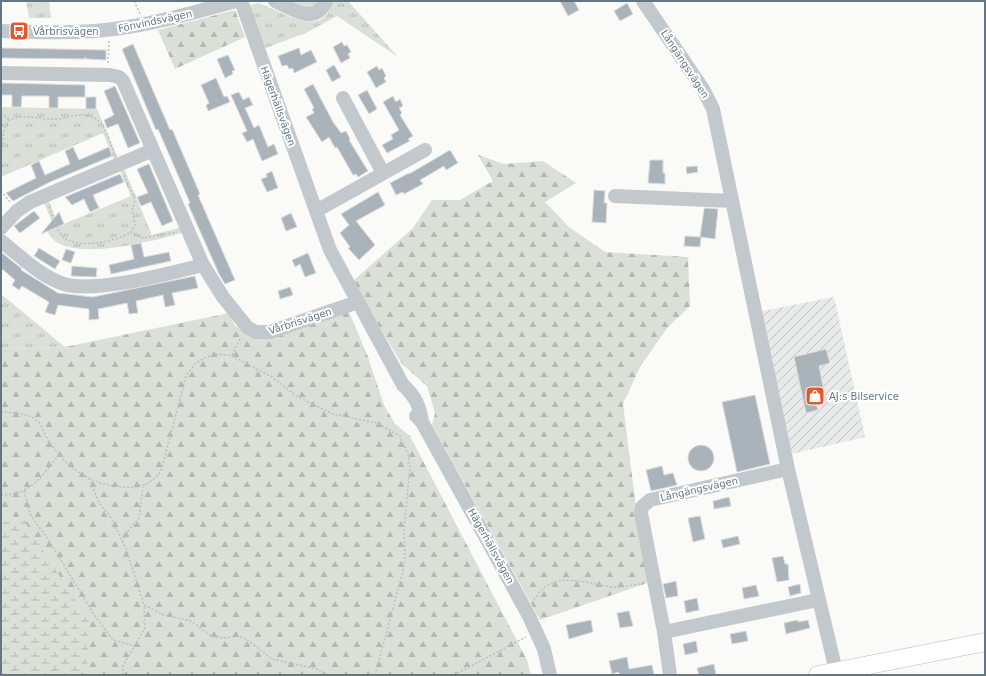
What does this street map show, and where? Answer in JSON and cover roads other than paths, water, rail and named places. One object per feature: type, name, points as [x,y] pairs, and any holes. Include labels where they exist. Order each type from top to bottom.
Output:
[{"type":"main road","points":[[818,675],[985,642]]},
{"type":"street","name":"Fönvindsvägen","points":[[1,31],[66,32],[115,29],[174,18],[236,1]]},
{"type":"street","name":"Hägerhällsvägen","points":[[240,1],[330,250],[403,385],[404,397],[413,413],[422,422],[537,631],[550,675]]},
{"type":"street","points":[[275,1],[301,13],[309,14],[317,13],[322,9],[326,1]]},
{"type":"street","name":"Långängsvägen","points":[[643,1],[709,99],[716,119],[788,469],[836,672]]},
{"type":"street","points":[[1,73],[110,75],[119,77],[123,81],[202,265],[104,286],[73,286],[63,284],[44,274],[1,241]]},
{"type":"street","points":[[343,98],[383,173]]},
{"type":"street","points":[[1,228],[17,211],[44,196],[153,150]]},
{"type":"street","points":[[316,211],[425,150]]},
{"type":"street","points":[[615,196],[732,201]]},
{"type":"street","name":"Vårbrisvägen","points":[[202,265],[223,297],[247,327],[256,332],[270,332],[358,302]]},
{"type":"street","name":"Långängsvägen","points":[[670,675],[664,632],[653,582],[641,513],[642,506],[650,500],[788,469]]},
{"type":"street","points":[[664,632],[818,600]]},
{"type":"place","name":"Vårbrisvägen","points":[[19,31]]},
{"type":"place","name":"AJ:s Bilservice","points":[[815,396]]}]
